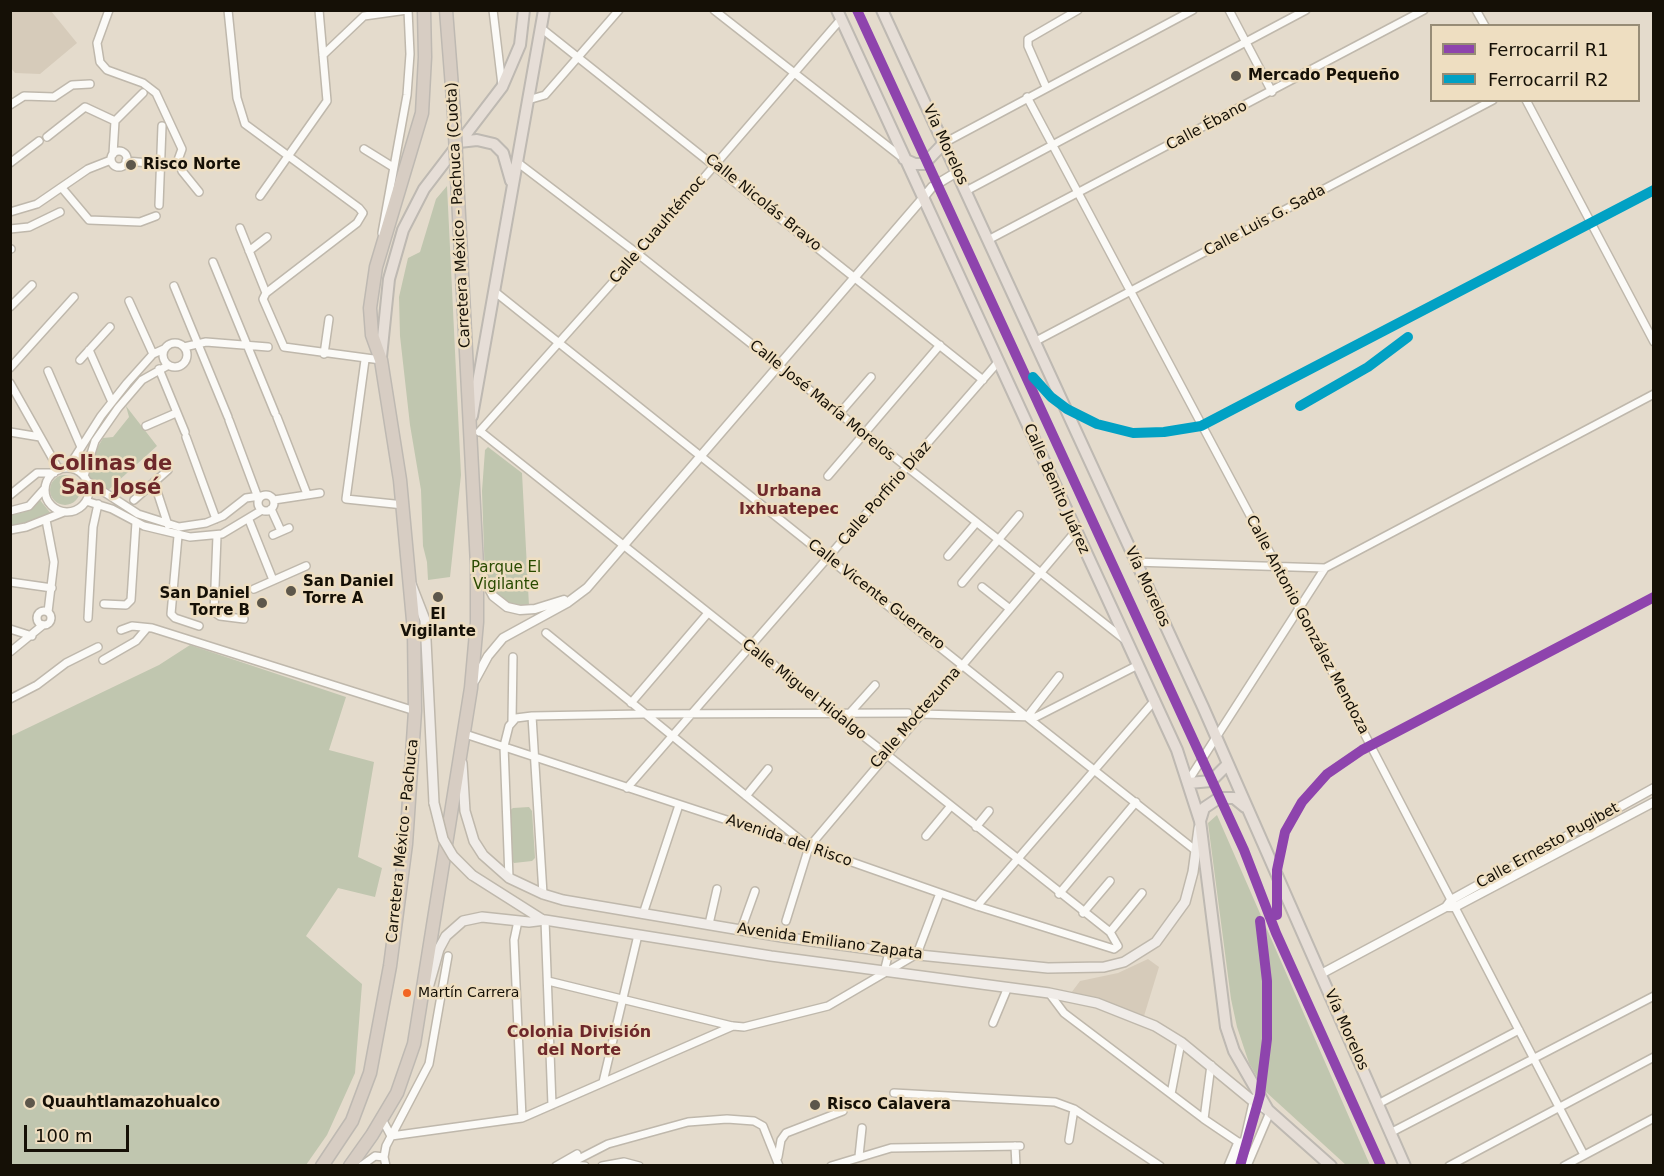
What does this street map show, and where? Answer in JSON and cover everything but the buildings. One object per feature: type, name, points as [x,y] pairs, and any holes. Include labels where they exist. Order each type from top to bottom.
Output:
[{"type":"highway","name":"Carretera México - Pachuca (Cuota)","points":[[381,360],[372,334],[370,308],[380,252],[422,113],[425,57],[424,10]]},
{"type":"highway","name":"Carretera México - Pachuca (Cuota)","points":[[446,10],[471,419]]},
{"type":"highway","name":"Carretera México - Pachuca","points":[[322,1166],[352,1121],[370,1073],[377,1045],[406,844],[416,711],[415,658],[404,505],[381,360]]},
{"type":"highway","points":[[350,1166],[382,1119],[409,1063],[420,1014],[462,757],[477,622],[476,432],[471,419]]},
{"type":"main road","points":[[381,360],[389,279],[403,230],[424,189],[489,107],[502,87],[520,45],[525,10]]},
{"type":"main road","points":[[471,419],[544,10]]},
{"type":"main road","name":"Vía Morelos","points":[[884,11],[1217,740],[1405,1166]]},
{"type":"main road","name":"Calle Benito Juárez","points":[[839,15],[1155,700],[1189,782]]},
{"type":"main road","points":[[459,142],[487,142],[503,153],[508,165],[512,193]]},
{"type":"main road","points":[[904,159],[915,164],[924,164],[944,143]]},
{"type":"main road","points":[[409,580],[425,620],[434,803],[443,839],[453,856],[472,875],[544,920]]},
{"type":"main road","name":"Avenida Emiliano Zapata","points":[[462,757],[465,811],[474,841],[483,855],[509,878],[543,894],[563,900],[643,914],[889,952],[1048,968],[1104,967],[1124,962],[1156,942],[1181,910],[1191,883],[1199,850]]},
{"type":"main road","points":[[1200,821],[1189,782],[1211,781],[1227,765]]},
{"type":"main road","points":[[1245,807],[1234,798],[1219,798],[1204,808],[1200,821],[1199,850],[1226,1027],[1234,1051],[1269,1111],[1331,1166]]},
{"type":"main road","points":[[420,1014],[439,950],[454,928],[463,921],[482,917],[518,921],[544,920]]},
{"type":"main road","name":"Avenida Emiliano Zapata","points":[[544,920],[884,972],[1049,993],[1121,1011],[1181,1042],[1269,1111]]},
{"type":"street","points":[[109,10],[97,43],[100,62],[107,70],[143,82],[156,93],[182,149],[178,160],[182,171],[199,192]]},
{"type":"street","points":[[228,10],[237,98],[243,121],[363,213],[357,223],[266,293],[263,299],[282,345],[324,354],[381,360]]},
{"type":"street","points":[[260,196],[327,101],[319,10]]},
{"type":"street","points":[[323,55],[364,16],[407,10],[409,75],[393,167],[393,182],[383,220],[380,252]]},
{"type":"street","points":[[493,10],[502,87]]},
{"type":"street","points":[[528,100],[545,95],[618,10]]},
{"type":"street","points":[[714,10],[904,159]]},
{"type":"street","points":[[1046,87],[1028,46],[1029,39],[1078,10]]},
{"type":"street","points":[[944,143],[1193,10]]},
{"type":"street","points":[[1229,10],[1272,92]]},
{"type":"street","points":[[966,191],[1306,10]]},
{"type":"street","name":"Calle Ébano","points":[[988,240],[1424,10]]},
{"type":"street","points":[[1476,10],[1484,24]]},
{"type":"street","name":"Calle Cuauhtémoc","points":[[476,432],[638,254],[795,73],[839,15]]},
{"type":"street","name":"Calle Nicolás Bravo","points":[[541,28],[983,380]]},
{"type":"street","points":[[10,105],[24,96],[54,97],[72,85],[90,84]]},
{"type":"street","points":[[143,93],[115,121],[112,157],[118,166],[126,160],[161,164]]},
{"type":"street","name":"Calle Antonio González Mendoza","points":[[1027,97],[1276,566],[1451,905],[1584,1155]]},
{"type":"street","name":"Calle Luis G. Sada","points":[[1036,340],[1489,102]]},
{"type":"street","points":[[1527,102],[1653,342]]},
{"type":"street","points":[[47,136],[85,106],[115,121]]},
{"type":"street","points":[[159,205],[162,126]]},
{"type":"street","points":[[10,163],[39,141]]},
{"type":"street","points":[[364,149],[393,167]]},
{"type":"street","points":[[10,212],[37,204],[88,169],[122,152],[126,160]]},
{"type":"street","name":"Calle José María Morelos","points":[[517,162],[638,254],[906,469],[1126,641]]},
{"type":"street","points":[[471,688],[488,656],[503,638],[587,588],[922,198],[932,187],[957,172]]},
{"type":"street","points":[[62,188],[89,220],[140,222],[156,216]]},
{"type":"street","points":[[10,229],[28,227],[60,212]]},
{"type":"street","points":[[240,228],[266,293]]},
{"type":"street","points":[[249,251],[267,237]]},
{"type":"street","points":[[213,262],[249,345],[307,494]]},
{"type":"street","points":[[10,307],[32,285]]},
{"type":"street","points":[[174,286],[258,496],[257,504],[262,510]]},
{"type":"street","name":"Calle Vicente Guerrero","points":[[494,291],[1027,717],[1199,850]]},
{"type":"street","points":[[10,368],[74,297]]},
{"type":"street","points":[[129,301],[153,354]]},
{"type":"street","points":[[324,354],[329,319]]},
{"type":"street","points":[[80,360],[110,327]]},
{"type":"street","points":[[10,495],[37,473],[68,468],[112,402],[153,354],[171,343],[184,347],[198,343],[268,347]]},
{"type":"street","points":[[828,477],[940,345]]},
{"type":"street","points":[[10,530],[46,520],[64,512],[77,510],[86,501],[89,491],[86,479],[91,452],[108,421],[137,384],[159,369],[183,365],[187,354],[184,347]]},
{"type":"street","points":[[164,349],[162,358],[167,366]]},
{"type":"street","points":[[89,350],[112,402]]},
{"type":"street","points":[[365,360],[345,500],[404,505]]},
{"type":"street","name":"Calle Porfirio Díaz","points":[[627,788],[999,361]]},
{"type":"street","points":[[159,369],[216,519]]},
{"type":"street","points":[[48,370],[81,447]]},
{"type":"street","points":[[839,414],[871,377]]},
{"type":"street","points":[[11,384],[56,471]]},
{"type":"street","points":[[1189,782],[1325,568],[1653,393]]},
{"type":"street","points":[[146,426],[176,413]]},
{"type":"street","points":[[10,432],[40,437]]},
{"type":"street","name":"Calle Miguel Hidalgo","points":[[476,432],[625,545],[833,714],[1110,932]]},
{"type":"street","points":[[68,468],[86,479],[136,522],[178,536],[213,536],[249,520],[262,510],[271,509]]},
{"type":"street","points":[[134,500],[168,470]]},
{"type":"street","points":[[10,511],[29,506],[56,471]]},
{"type":"street","points":[[154,482],[168,525]]},
{"type":"street","points":[[45,488],[48,501],[64,512]]},
{"type":"street","points":[[274,500],[320,493]]},
{"type":"street","points":[[86,501],[168,525],[190,527],[216,519],[246,498],[268,494],[274,500]]},
{"type":"street","points":[[271,509],[274,500]]},
{"type":"street","points":[[88,618],[93,526],[98,504]]},
{"type":"street","points":[[271,509],[285,530],[273,535]]},
{"type":"street","points":[[962,583],[1019,515]]},
{"type":"street","points":[[10,652],[51,619],[48,612],[54,555],[46,520]]},
{"type":"street","points":[[249,520],[273,580]]},
{"type":"street","points":[[104,604],[126,605],[131,600],[136,522]]},
{"type":"street","points":[[206,523],[213,536],[214,612],[220,616],[244,619]]},
{"type":"street","points":[[948,556],[976,524]]},
{"type":"street","name":"Calle Moctezuma","points":[[786,921],[809,847],[885,754],[1076,532]]},
{"type":"street","points":[[178,536],[171,614],[175,618],[199,626]]},
{"type":"street","points":[[1134,562],[1325,568]]},
{"type":"street","points":[[477,565],[493,596],[513,609],[535,609],[573,598]]},
{"type":"street","points":[[254,589],[306,566]]},
{"type":"street","points":[[10,582],[52,588]]},
{"type":"street","points":[[982,587],[1010,609]]},
{"type":"street","points":[[43,625],[37,620],[38,615],[41,611],[48,612]]},
{"type":"street","points":[[631,703],[708,613]]},
{"type":"street","points":[[121,630],[132,626],[147,628],[416,711]]},
{"type":"street","points":[[103,660],[136,641],[147,628]]},
{"type":"street","points":[[10,629],[22,630],[32,636]]},
{"type":"street","points":[[546,633],[809,847]]},
{"type":"street","points":[[10,699],[61,669],[66,663],[98,647]]},
{"type":"street","points":[[509,878],[504,746],[512,721],[513,657]]},
{"type":"street","points":[[919,714],[1027,717],[1043,715],[1138,665]]},
{"type":"street","points":[[1027,717],[1059,676]]},
{"type":"street","points":[[849,714],[875,685]]},
{"type":"street","points":[[977,906],[1155,700]]},
{"type":"street","points":[[512,721],[532,716],[908,713]]},
{"type":"street","points":[[532,716],[543,894]]},
{"type":"street","name":"Avenida del Risco","points":[[465,734],[809,847],[977,906],[1114,949],[1119,944],[1110,932]]},
{"type":"street","points":[[747,796],[768,769]]},
{"type":"street","name":"Calle Ernesto Pugibet","points":[[1451,905],[1653,788]]},
{"type":"street","points":[[1059,894],[1136,802]]},
{"type":"street","name":"Calle Ernesto Pugibet","points":[[1321,974],[1653,802]]},
{"type":"street","points":[[643,914],[679,805]]},
{"type":"street","points":[[926,836],[950,807]]},
{"type":"street","points":[[976,827],[989,811]]},
{"type":"street","points":[[1605,814],[1610,826]]},
{"type":"street","points":[[1083,913],[1110,881]]},
{"type":"street","points":[[709,924],[717,890]]},
{"type":"street","points":[[741,930],[755,891]]},
{"type":"street","points":[[548,981],[744,1027],[828,1006],[917,954],[940,893]]},
{"type":"street","points":[[1110,932],[1142,893]]},
{"type":"street","points":[[544,920],[552,1105]]},
{"type":"street","points":[[518,921],[514,940],[522,1118]]},
{"type":"street","points":[[603,1082],[638,935]]},
{"type":"street","points":[[884,972],[889,952]]},
{"type":"street","points":[[386,1166],[384,1157],[391,1136],[429,1064],[448,956]]},
{"type":"street","points":[[993,1023],[1008,987]]},
{"type":"street","points":[[1049,993],[1064,1013],[1204,1119],[1241,1142]]},
{"type":"street","points":[[1390,1132],[1653,996]]},
{"type":"street","points":[[391,1136],[522,1118],[733,1026]]},
{"type":"street","points":[[1378,1104],[1519,1030]]},
{"type":"street","points":[[1171,1094],[1181,1042]]},
{"type":"street","points":[[1449,1166],[1653,1057]]},
{"type":"street","points":[[1204,1119],[1211,1065]]},
{"type":"street","points":[[1235,1166],[1256,1089]]},
{"type":"street","points":[[894,1093],[1055,1102],[1074,1108],[1160,1166]]},
{"type":"street","points":[[1069,1140],[1074,1108]]},
{"type":"street","points":[[779,1166],[781,1140],[786,1133],[843,1111]]},
{"type":"street","points":[[1247,1166],[1269,1111]]},
{"type":"street","points":[[1564,1166],[1653,1118]]},
{"type":"street","points":[[382,1119],[391,1136]]},
{"type":"street","points":[[565,1165],[608,1144],[688,1122],[727,1119],[754,1121],[768,1134],[778,1157]]},
{"type":"street","points":[[859,1156],[862,1128]]},
{"type":"street","points":[[556,1166],[590,1147],[641,1132]]},
{"type":"street","points":[[1228,1166],[1241,1142]]},
{"type":"street","points":[[831,1166],[891,1148],[1018,1146],[1016,1166]]},
{"type":"street","points":[[361,1166],[375,1156],[384,1157]]},
{"type":"street","points":[[602,1166],[624,1162],[639,1166]]},
{"type":"street","points":[[565,1165],[585,1166]]},
{"type":"shaded area","points":[[10,11],[51,11],[77,43],[40,74],[15,73],[11,68]]},
{"type":"shaded area","points":[[1148,959],[1159,967],[1144,1016],[1097,999],[1071,993],[1080,981],[1118,973]]},
{"type":"green space","points":[[447,186],[461,475],[450,577],[428,580],[423,546],[421,490],[410,425],[400,336],[399,297],[408,258],[420,252],[436,199]]},
{"type":"green space","points":[[126,406],[157,446],[106,492],[90,481],[87,474],[92,457],[103,438],[113,437],[129,417]]},
{"type":"green space","name":"Parque El Vigilante","points":[[488,447],[522,473],[529,606],[522,609],[503,604],[485,579],[482,491],[485,450]]},
{"type":"green space","points":[[65,475],[76,479],[80,490],[76,501],[65,505],[54,501],[50,490],[54,479]]},
{"type":"green space","points":[[40,500],[52,515],[11,527],[11,515],[24,512]]},
{"type":"green space","points":[[190,645],[346,697],[329,750],[374,762],[358,857],[382,868],[375,897],[338,888],[306,936],[362,984],[355,1073],[327,1135],[306,1165],[11,1165],[11,736],[159,665]]},
{"type":"green space","points":[[529,807],[532,811],[535,858],[532,861],[514,863],[509,811],[513,808]]},
{"type":"green space","points":[[1217,815],[1370,1165],[1346,1165],[1266,1092],[1249,1063],[1237,1027],[1231,999],[1208,823]]},
{"type":"rail line","name":"R1","points":[[857,10],[1244,850],[1276,933],[1381,1166]]},
{"type":"rail line","name":"R2","points":[[1033,377],[1051,397],[1067,409],[1097,424],[1133,433],[1164,432],[1201,426],[1654,190]]},
{"type":"rail line","name":"R2","points":[[1300,406],[1368,367],[1408,337]]},
{"type":"rail line","name":"R1","points":[[1277,915],[1277,870],[1285,832],[1302,802],[1327,774],[1362,750],[1654,597]]},
{"type":"rail line","name":"R1","points":[[1240,1166],[1260,1095],[1267,1039],[1267,981],[1260,921]]},
{"type":"place","name":"Mercado Pequeño","points":[[1236,76]]},
{"type":"place","name":"Risco Norte","points":[[131,165]]},
{"type":"place","name":"San Daniel Torre A","points":[[291,591]]},
{"type":"place","name":"El Vigilante","points":[[438,597]]},
{"type":"place","name":"San Daniel Torre B","points":[[262,603]]},
{"type":"place","name":"Martín Carrera","points":[[407,993]]},
{"type":"place","name":"Quauhtlamazohualco","points":[[30,1103]]},
{"type":"place","name":"Risco Calavera","points":[[815,1105]]},
{"type":"district","name":"Colinas de San José","points":[[111,477]]},
{"type":"district","name":"Urbana Ixhuatepec","points":[[789,501]]},
{"type":"district","name":"Colonia División del Norte","points":[[579,1042]]}]
